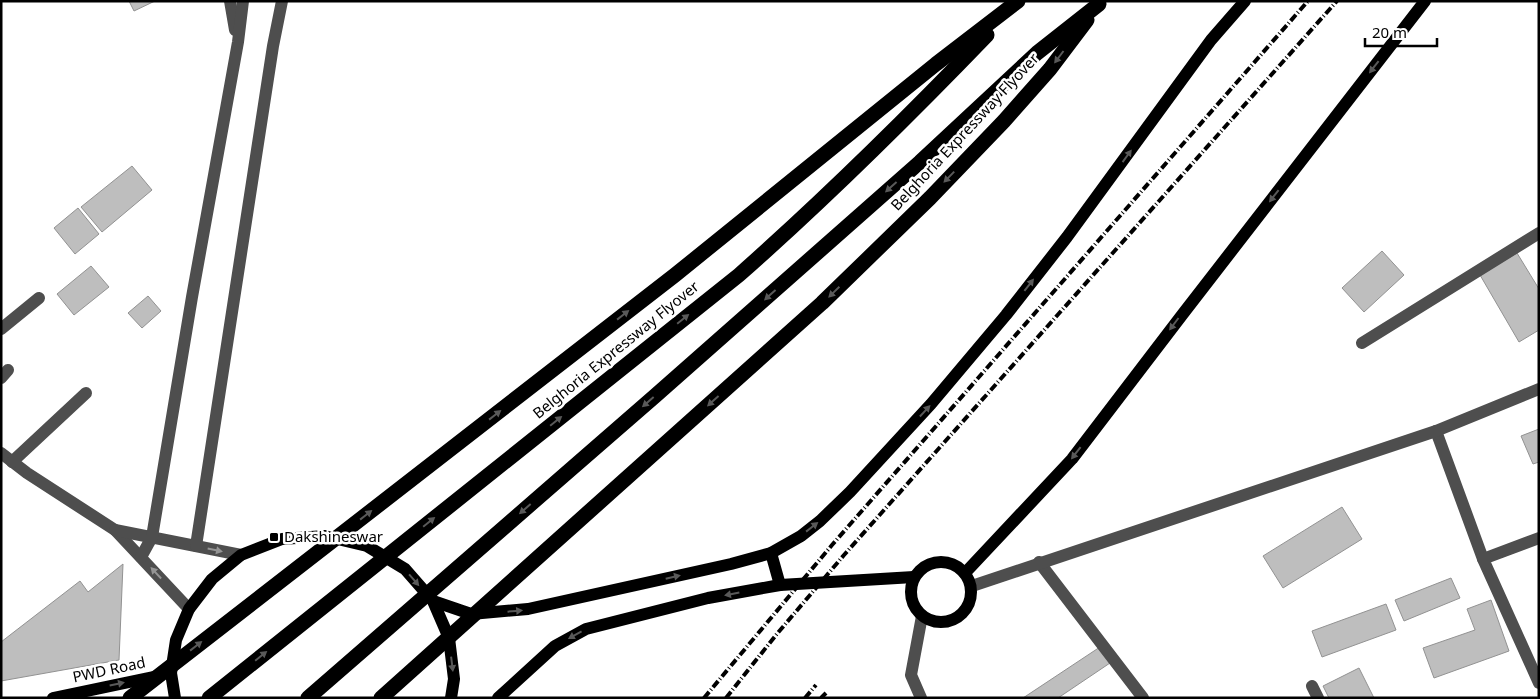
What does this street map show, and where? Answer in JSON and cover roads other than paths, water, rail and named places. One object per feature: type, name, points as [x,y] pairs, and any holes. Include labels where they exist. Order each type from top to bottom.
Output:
[{"type":"highway","points":[[130,698],[675,275],[929,70],[1019,1]]},
{"type":"highway","name":"Belghoria Expressway Flyover","points":[[209,698],[739,275],[800,220],[914,110],[1019,1]]},
{"type":"highway","points":[[308,698],[876,201],[1037,53],[1100,3]]},
{"type":"highway","name":"Belghoria Expressway Flyover","points":[[380,698],[822,303],[930,198],[1004,121],[1050,69],[1100,3]]},
{"type":"main road","points":[[433,602],[471,614],[528,610],[731,564],[771,552],[801,536],[820,521],[850,492],[931,404],[1068,237],[1211,40],[1245,1]]},
{"type":"main road","points":[[965,572],[1072,459],[1425,1]]},
{"type":"main road","points":[[175,698],[171,673],[176,640],[189,609],[212,579],[242,555],[282,539],[325,536],[367,546],[404,569],[433,602],[449,638],[454,679],[451,698]]},
{"type":"main road","points":[[771,552],[780,584]]},
{"type":"main road","points":[[939,560],[954,563],[965,572],[972,586],[971,600],[963,614],[950,621],[936,622],[922,616],[913,605],[910,590],[914,576],[925,565],[939,560]]},
{"type":"main road","points":[[498,698],[556,646],[586,629],[708,598],[780,584],[914,576]]},
{"type":"main road","name":"PWD Road","points":[[53,698],[171,673]]},
{"type":"street","points":[[230,1],[238,42]]},
{"type":"street","points":[[140,557],[152,537],[192,297],[238,42],[243,1]]},
{"type":"street","points":[[196,546],[273,46],[282,1]]},
{"type":"street","points":[[1362,343],[1539,233]]},
{"type":"street","points":[[1,329],[39,298]]},
{"type":"street","points":[[972,586],[1436,430],[1539,389]]},
{"type":"street","points":[[12,462],[86,393]]},
{"type":"street","points":[[1436,430],[1483,559],[1539,683]]},
{"type":"street","points":[[1,453],[116,530],[189,609]]},
{"type":"street","points":[[116,530],[242,555]]},
{"type":"street","points":[[1483,559],[1539,538]]},
{"type":"street","points":[[1039,562],[1143,698]]},
{"type":"street","points":[[921,698],[911,675],[922,616]]},
{"type":"railway","points":[[704,698],[832,545],[1308,1]]},
{"type":"railway","points":[[726,698],[776,635],[844,555],[1337,1]]},
{"type":"railway","points":[[805,698],[816,685]]},
{"type":"railway","points":[[821,698],[826,693]]},
{"type":"place","name":"Dakshineswar","points":[[274,537]]}]
